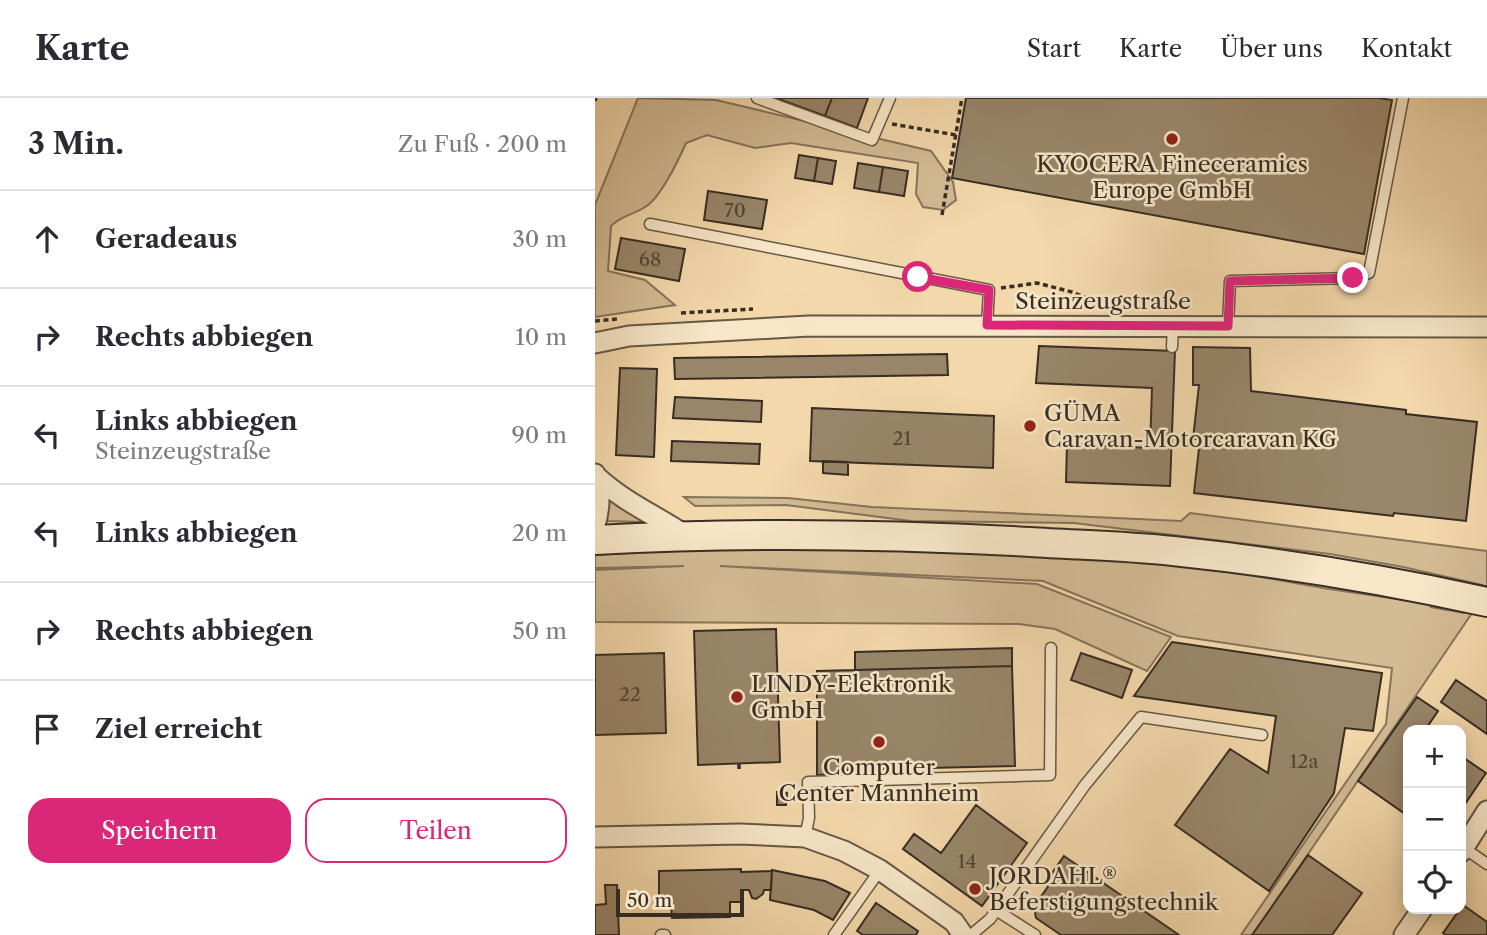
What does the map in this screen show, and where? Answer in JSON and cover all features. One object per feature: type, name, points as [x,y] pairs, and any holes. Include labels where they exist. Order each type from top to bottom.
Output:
[{"type":"main road","points":[[595,540],[685,535],[811,534],[974,539],[1172,551],[1340,572],[1487,602]]},
{"type":"street","name":"Steinzeugstraße","points":[[595,343],[629,336],[809,326],[1487,327]]},
{"type":"street","points":[[595,525],[598,515],[596,476]]},
{"type":"street","points":[[596,476],[615,494],[657,516],[685,535]]},
{"type":"street","points":[[1466,844],[1487,811]]},
{"type":"street","points":[[595,837],[740,834],[804,837],[844,851],[880,870],[954,922],[963,935]]},
{"type":"street","points":[[1404,935],[1419,914]]},
{"type":"lane","points":[[757,98],[872,139],[890,98]]},
{"type":"lane","points":[[1228,326],[1230,281],[1353,278],[1369,273],[1403,98]]},
{"type":"lane","points":[[650,224],[989,290],[987,325]]},
{"type":"lane","points":[[1173,326],[1173,347]]},
{"type":"lane","points":[[804,837],[809,818],[808,782],[1050,775],[1051,648]]},
{"type":"lane","points":[[971,935],[990,919],[1086,785],[1141,717],[1262,734]]},
{"type":"lane","points":[[1464,851],[1487,864]]},
{"type":"lane","points":[[834,935],[880,870]]},
{"type":"lane","points":[[996,910],[1035,935]]},
{"type":"path","points":[[941,215],[963,98]]},
{"type":"path","points":[[880,122],[956,135]]},
{"type":"path","points":[[989,290],[1037,283],[1072,292],[1110,308]]},
{"type":"path","points":[[739,764],[739,771]]},
{"type":"shaded area","points":[[638,98],[716,100],[931,151],[953,182],[956,200],[943,210],[923,207],[916,194],[918,163],[791,143],[755,148],[707,135],[686,143],[669,178],[651,203],[611,226],[608,271],[645,280],[675,305],[595,317],[595,205]]},
{"type":"shaded area","points":[[607,496],[644,520],[643,522],[607,521]]},
{"type":"shaded area","points":[[684,497],[788,498],[872,507],[1181,521],[1190,513],[1487,551],[1487,591],[1253,935],[1241,935],[1386,724],[1392,668],[1178,636],[1043,581],[720,566],[1037,584],[1171,637],[1147,671],[1055,629],[1019,624],[595,622],[595,570],[684,566],[595,568],[595,555],[767,544],[967,550],[1183,563],[1430,604],[1431,607],[1464,613],[1482,585],[1330,554],[1074,523],[911,521],[786,505],[695,506]]},
{"type":"building","points":[[776,98],[832,98],[825,116]]},
{"type":"building","points":[[832,98],[868,98],[857,128],[825,116]]},
{"type":"building","name":"KYOCERA Fineceramics Europe GmbH","points":[[966,98],[1392,100],[1364,254],[952,178]]},
{"type":"building","points":[[799,155],[818,158],[814,181],[795,178]]},
{"type":"building","points":[[818,158],[836,161],[832,184],[814,181]]},
{"type":"building","points":[[858,163],[883,167],[879,192],[854,188]]},
{"type":"building","points":[[883,167],[908,171],[904,196],[879,192]]},
{"type":"building","points":[[708,191],[767,200],[762,229],[704,220]]},
{"type":"building","points":[[621,238],[685,249],[679,281],[615,269]]},
{"type":"building","points":[[1039,346],[1175,351],[1170,486],[1066,482],[1067,444],[1150,448],[1152,388],[1036,383]]},
{"type":"building","points":[[1193,347],[1250,348],[1251,391],[1406,410],[1406,414],[1477,422],[1466,521],[1394,513],[1393,516],[1194,493],[1200,439],[1193,439],[1199,385],[1193,385]]},
{"type":"building","points":[[947,354],[948,375],[675,379],[674,358]]},
{"type":"building","points":[[620,368],[657,369],[654,457],[616,455]]},
{"type":"building","points":[[675,397],[762,401],[761,422],[673,418]]},
{"type":"building","points":[[812,408],[994,416],[993,468],[810,461]]},
{"type":"building","points":[[672,441],[760,444],[759,464],[671,461]]},
{"type":"building","points":[[823,461],[848,462],[848,475],[823,473]]},
{"type":"building","name":"LINDY-Elektronik GmbH","points":[[776,629],[780,762],[698,765],[694,631]]},
{"type":"building","points":[[1172,642],[1382,673],[1373,731],[1345,728],[1334,793],[1269,891],[1175,825],[1230,749],[1268,773],[1276,716],[1134,696]]},
{"type":"building","points":[[1012,648],[1012,666],[855,670],[855,652]]},
{"type":"building","points":[[664,653],[666,733],[595,735],[595,655]]},
{"type":"building","points":[[1081,653],[1132,670],[1122,698],[1071,680]]},
{"type":"building","points":[[1012,666],[1015,766],[841,770],[840,774],[817,775],[817,671]]},
{"type":"building","points":[[1456,680],[1487,701],[1487,734],[1441,702]]},
{"type":"building","points":[[1417,697],[1438,711],[1428,725],[1403,725],[1403,812],[1358,781]]},
{"type":"building","points":[[1466,759],[1486,773],[1466,803]]},
{"type":"building","points":[[777,792],[787,793],[786,805],[777,805]]},
{"type":"building","points":[[976,805],[1027,843],[982,906],[903,849],[914,834],[941,853]]},
{"type":"building","points":[[1308,855],[1362,893],[1332,935],[1252,935]]},
{"type":"building","points":[[1064,856],[1179,935],[1061,935],[1036,918],[1034,907],[1051,882],[1048,879]]},
{"type":"building","points":[[741,869],[741,872],[772,871],[771,890],[764,890],[756,899],[752,898],[749,890],[741,890],[742,902],[730,902],[730,917],[672,918],[671,904],[659,904],[659,871]]},
{"type":"building","points":[[772,870],[825,881],[850,893],[833,920],[814,910],[770,900]]},
{"type":"building","points":[[605,885],[617,885],[619,935],[595,935],[595,905],[606,904]]},
{"type":"building","points":[[876,903],[918,931],[916,935],[863,935],[857,931]]},
{"type":"building","points":[[1466,907],[1487,922],[1487,935],[1443,933],[1457,914],[1466,914]]},
{"type":"place","name":"KYOCERA Fineceramics Europe GmbH","points":[[1172,139]]},
{"type":"place","name":"GÜMA Caravan-Motorcaravan KG","points":[[1030,426]]},
{"type":"place","name":"LINDY-Elektronik GmbH","points":[[737,697]]},
{"type":"place","name":"Computer Center Mannheim","points":[[879,742]]},
{"type":"place","name":"JORDAHL® Beferstigungstechnik","points":[[975,889]]},
{"type":"route","points":[[918,277],[989,290],[987,325],[1228,326],[1230,281],[1353,278]]}]
